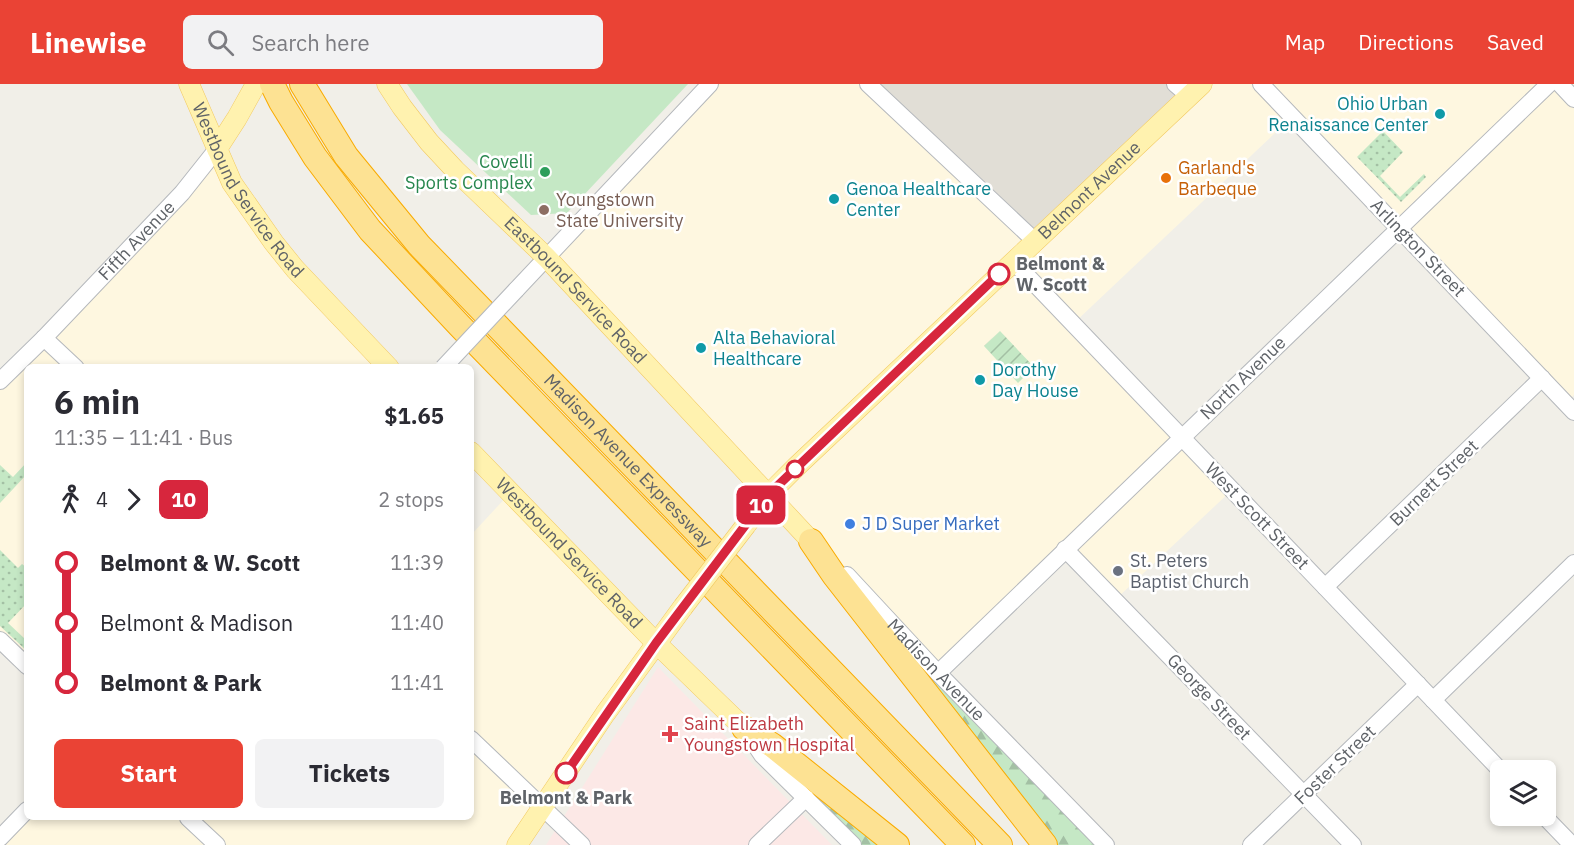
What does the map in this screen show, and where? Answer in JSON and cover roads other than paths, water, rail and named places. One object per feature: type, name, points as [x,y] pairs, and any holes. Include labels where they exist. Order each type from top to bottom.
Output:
[{"type":"highway","name":"Madison Avenue Expressway","points":[[272,84],[315,157],[370,230],[963,845]]},
{"type":"highway","name":"Madison Avenue Expressway","points":[[302,84],[346,156],[419,246],[1000,845]]},
{"type":"highway","points":[[812,541],[834,576],[1045,845]]},
{"type":"highway","points":[[744,728],[772,745],[814,792],[897,845]]},
{"type":"main road","name":"Westbound Service Road","points":[[189,84],[232,183],[274,243],[295,269],[385,364]]},
{"type":"main road","name":"Fifth Avenue","points":[[217,149],[256,84]]},
{"type":"main road","name":"Eastbound Service Road","points":[[387,84],[402,107],[448,163],[547,258],[769,494]]},
{"type":"main road","name":"Belmont Avenue","points":[[517,845],[656,643],[769,494],[1035,241],[1189,88]]},
{"type":"main road","name":"Westbound Service Road","points":[[474,455],[656,643],[744,728]]},
{"type":"main road","name":"Madison Avenue","points":[[769,494],[812,541]]},
{"type":"street","points":[[447,364],[710,84]]},
{"type":"street","points":[[868,84],[1035,241]]},
{"type":"street","name":"Arlington Street","points":[[1261,84],[1574,412]]},
{"type":"street","name":"North Avenue","points":[[938,673],[1549,84]]},
{"type":"street","points":[[1560,84],[1574,99]]},
{"type":"street","name":"Fifth Avenue","points":[[0,381],[44,338],[190,184],[217,149]]},
{"type":"street","name":"West Scott Street","points":[[1013,261],[1490,760]]},
{"type":"street","points":[[44,338],[72,364]]},
{"type":"street","name":"Burnett Street","points":[[1325,587],[1542,378]]},
{"type":"street","name":"Madison Avenue","points":[[812,541],[1106,845]]},
{"type":"street","name":"George Street","points":[[1065,549],[1353,845]]},
{"type":"street","points":[[1433,700],[1574,563]]},
{"type":"street","points":[[0,640],[24,663]]},
{"type":"street","name":"Foster Street","points":[[1251,845],[1418,684]]},
{"type":"street","points":[[474,742],[582,845]]},
{"type":"street","points":[[757,845],[814,792],[853,845]]},
{"type":"street","points":[[0,838],[24,813]]},
{"type":"street","points":[[190,820],[217,845]]},
{"type":"street","points":[[1554,826],[1572,845]]},
{"type":"place","name":"Ohio Urban Renaissance Center","points":[[1440,114]]},
{"type":"place","name":"Covelli Sports Complex","points":[[545,172]]},
{"type":"place","name":"Garland's Barbeque","points":[[1166,178]]},
{"type":"place","name":"Genoa Healthcare Center","points":[[834,199]]},
{"type":"place","name":"Youngstown State University","points":[[544,210]]},
{"type":"place","name":"Belmont & W. Scott","points":[[999,274]]},
{"type":"place","name":"Alta Behavioral Healthcare","points":[[701,348]]},
{"type":"place","name":"Dorothy Day House","points":[[980,380]]},
{"type":"place","name":"J D Super Market","points":[[850,524]]},
{"type":"place","name":"St. Peters Baptist Church","points":[[1118,571]]},
{"type":"place","name":"Saint Elizabeth Youngstown Hospital","points":[[670,734]]},
{"type":"place","name":"Belmont & Park","points":[[566,773]]}]
